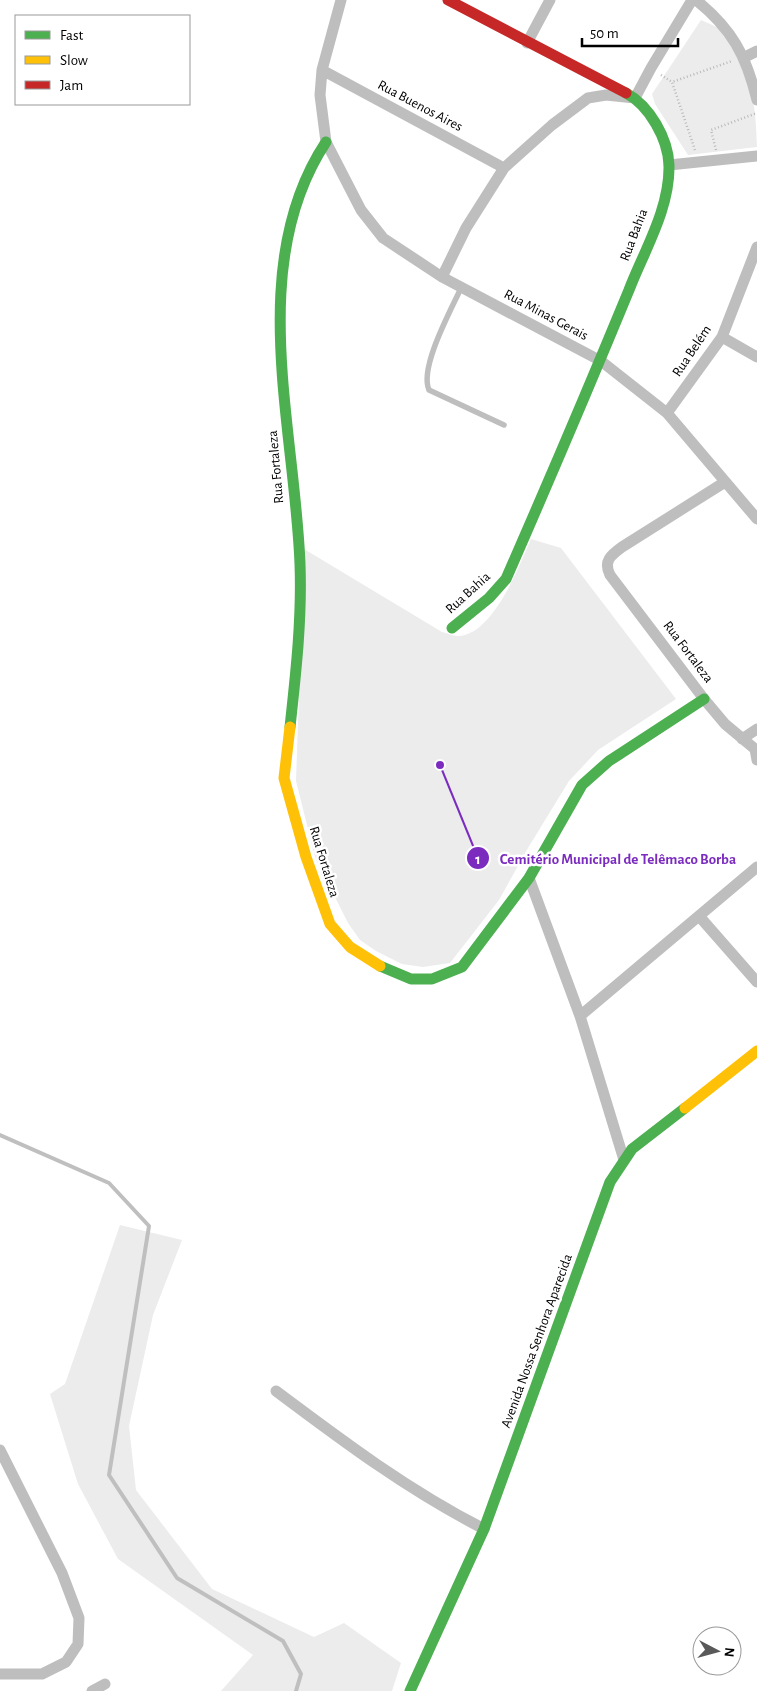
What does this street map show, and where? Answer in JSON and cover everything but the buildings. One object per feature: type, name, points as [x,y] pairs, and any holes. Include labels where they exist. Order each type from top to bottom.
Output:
[{"type":"street","name":"Rua Minas Gerais","points":[[340,0],[322,70],[320,95],[326,142],[361,210],[383,238],[442,278],[601,361],[667,413],[757,519]]},
{"type":"street","points":[[448,0],[635,98]]},
{"type":"street","points":[[527,43],[550,0]]},
{"type":"street","points":[[635,98],[651,68],[694,0],[722,26],[745,56],[757,100]]},
{"type":"street","points":[[745,56],[757,51]]},
{"type":"street","name":"Rua Buenos Aires","points":[[322,70],[504,168]]},
{"type":"street","points":[[442,278],[466,228],[504,168],[552,125],[588,98],[606,95],[635,98]]},
{"type":"street","name":"Rua Bahia","points":[[452,628],[489,598],[506,579],[601,361],[657,222],[667,186],[669,165],[665,139],[652,118],[635,98]]},
{"type":"street","name":"Rua Fortaleza","points":[[326,142],[314,160],[294,206],[283,274],[279,317],[300,564],[299,644],[284,778],[306,857],[330,924],[350,947],[378,965],[411,979],[432,980],[462,967],[489,934],[529,878],[582,785],[609,761],[704,698],[610,575],[607,564],[609,557],[725,482]]},
{"type":"street","points":[[669,165],[698,160],[757,156]]},
{"type":"street","name":"Rua Belém","points":[[667,413],[722,337],[757,247]]},
{"type":"street","points":[[722,337],[757,358]]},
{"type":"street","points":[[704,698],[725,724],[756,753]]},
{"type":"street","points":[[742,739],[757,729]]},
{"type":"street","points":[[580,1016],[757,867]]},
{"type":"street","points":[[529,878],[580,1016],[624,1160]]},
{"type":"street","points":[[699,916],[757,982]]},
{"type":"street","name":"Avenida Nossa Senhora Aparecida","points":[[410,1691],[484,1529],[610,1182],[632,1149],[757,1051]]},
{"type":"street","points":[[276,1391],[384,1470],[436,1504],[484,1529]]},
{"type":"street","points":[[0,1450],[62,1573],[79,1618],[78,1644],[66,1662],[42,1674],[0,1674]]},
{"type":"street","points":[[92,1691],[105,1684]]},
{"type":"lane","points":[[461,288],[428,366],[426,383],[429,390],[504,425]]},
{"type":"path","points":[[698,160],[672,82],[745,56]]},
{"type":"path","points":[[719,158],[711,130],[757,113]]},
{"type":"shaded area","points":[[701,20],[726,33],[743,60],[754,103],[757,147],[688,155],[655,104],[652,94]]},
{"type":"shaded area","points":[[531,539],[561,548],[676,699],[598,750],[569,781],[499,900],[450,963],[423,967],[402,964],[376,951],[360,940],[348,923],[315,857],[296,781],[304,549],[442,632],[458,636],[471,633],[493,612],[512,581]]},
{"type":"shaded area","points":[[120,1225],[182,1240],[153,1315],[129,1426],[136,1490],[212,1589],[314,1637],[344,1623],[401,1663],[392,1691],[221,1691],[253,1655],[118,1559],[78,1484],[50,1394],[65,1384]]},
{"type":"waterway","points":[[0,1135],[109,1183],[149,1226],[109,1475],[177,1578],[283,1641],[301,1674],[296,1691]]},
{"type":"traffic: fast","points":[[452,628],[489,598],[506,579],[661,214],[668,181],[668,155],[661,134],[650,115],[643,106],[626,93]]},
{"type":"traffic: fast","points":[[290,727],[299,625],[300,564],[281,348],[281,293],[287,240],[301,190],[326,142]]},
{"type":"traffic: fast","points":[[380,966],[411,979],[432,979],[462,967],[529,878],[582,785],[609,761],[704,699]]},
{"type":"traffic: fast","points":[[410,1691],[484,1529],[610,1182],[632,1149],[685,1108]]},
{"type":"traffic: slow","points":[[290,727],[284,778],[306,857],[330,924],[350,947],[380,966]]},
{"type":"traffic: slow","points":[[685,1108],[757,1051]]},
{"type":"traffic: jam","points":[[448,0],[626,93]]},
{"type":"place","name":"Cemitério Municipal de Telêmaco Borba","points":[[440,765]]}]
